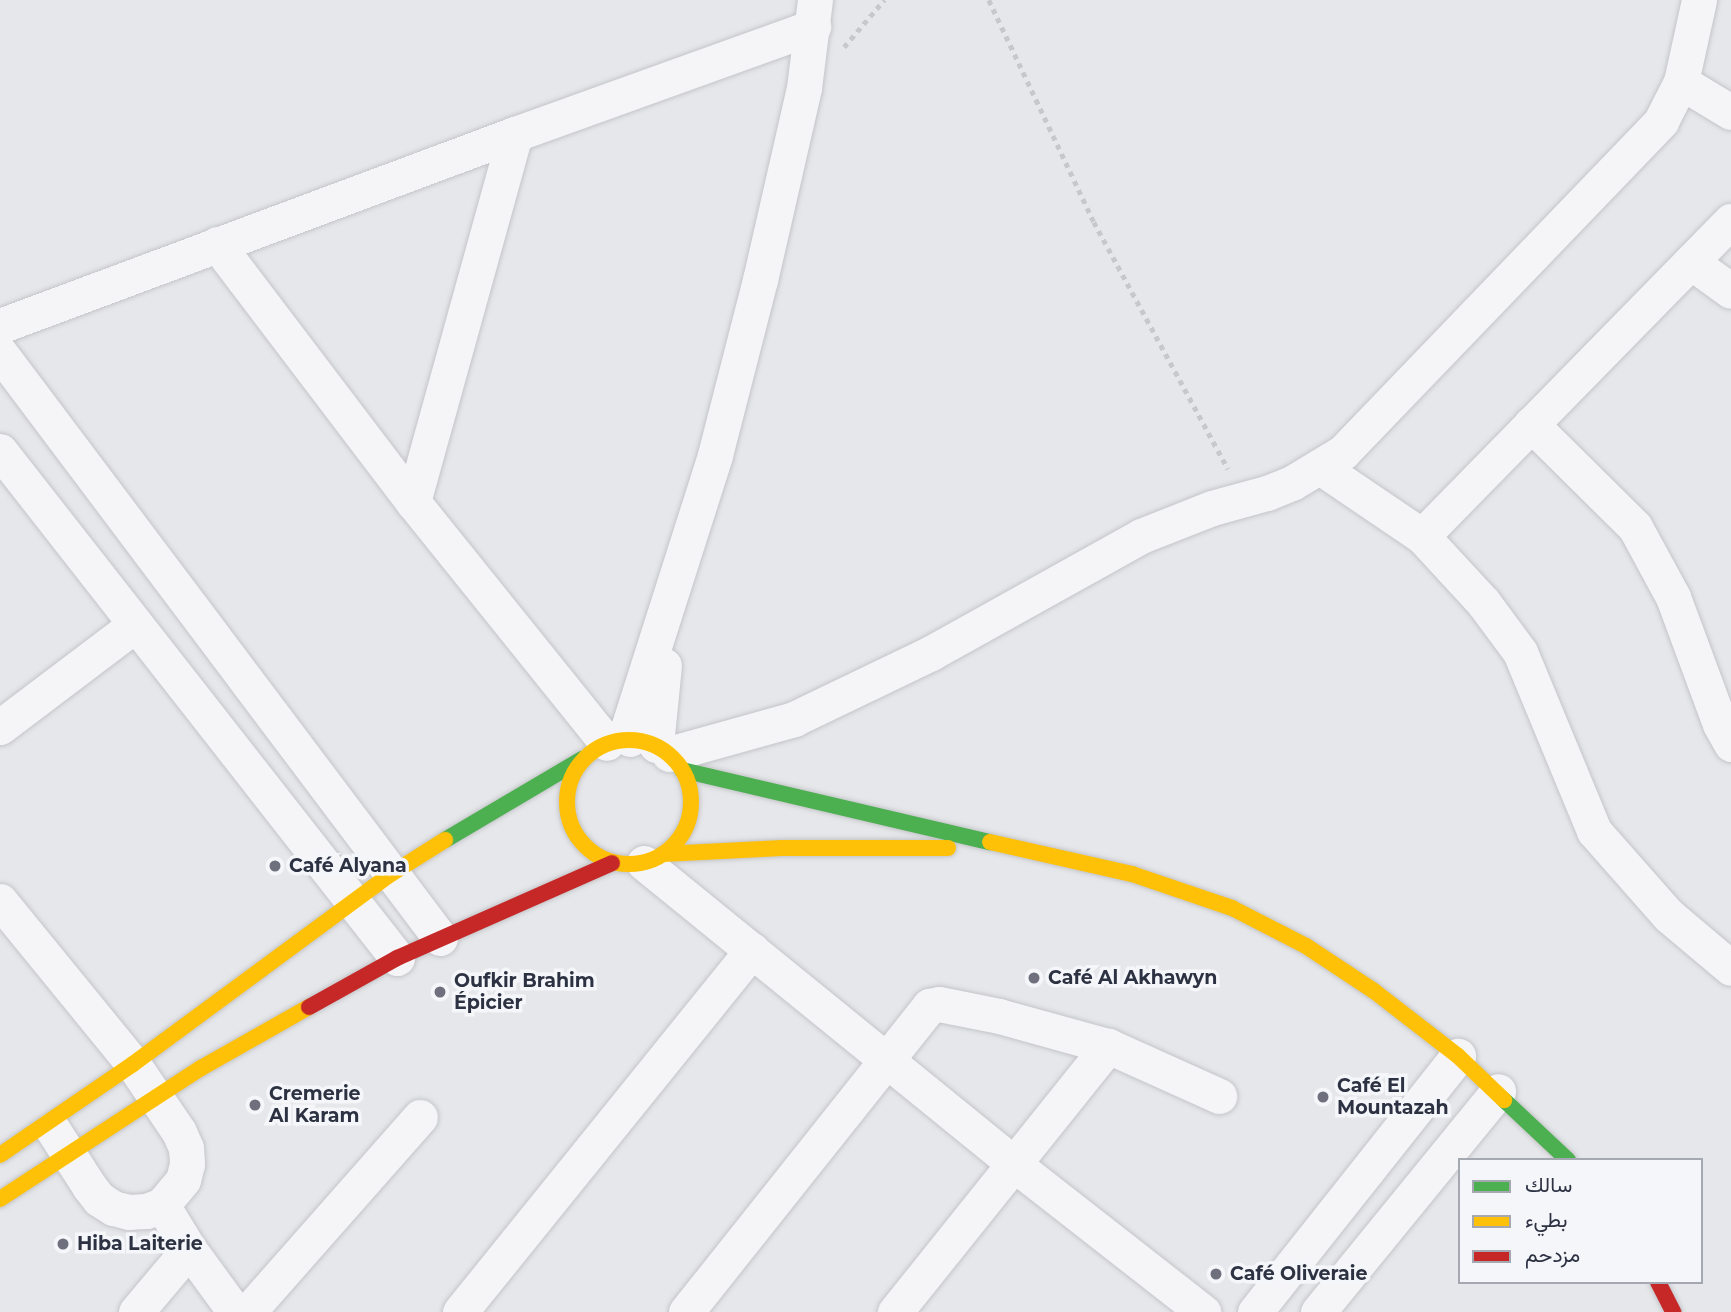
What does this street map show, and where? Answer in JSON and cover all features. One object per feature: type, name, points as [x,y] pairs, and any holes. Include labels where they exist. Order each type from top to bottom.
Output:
[{"type":"main road","points":[[0,1199],[201,1068],[397,958],[440,938],[640,860],[677,841],[687,824],[691,797],[638,752]]},
{"type":"main road","points":[[638,752],[571,777],[566,798],[568,819],[578,838],[593,853],[640,860],[782,848],[1023,848]]},
{"type":"main road","points":[[0,1155],[132,1064],[391,874],[531,787],[638,752],[805,801],[1132,874],[1232,908],[1306,946],[1374,992],[1458,1056],[1566,1158]]},
{"type":"main road","points":[[1659,1284],[1673,1312]]},
{"type":"street","points":[[638,752],[794,719],[931,653],[1141,536],[1212,508],[1245,501],[1292,483],[1320,467],[1359,437],[1649,135],[1669,110],[1681,82],[1699,0]]},
{"type":"street","points":[[638,752],[671,602],[715,455],[760,281],[793,140],[814,14]]},
{"type":"street","points":[[0,326],[515,134],[814,14]]},
{"type":"street","points":[[1681,82],[1731,112]]},
{"type":"street","points":[[413,502],[515,134]]},
{"type":"street","points":[[1422,536],[1731,221]]},
{"type":"street","points":[[217,244],[413,502],[638,752]]},
{"type":"street","points":[[1691,262],[1731,291]]},
{"type":"street","points":[[0,353],[440,938]]},
{"type":"street","points":[[1531,424],[1634,527],[1721,684],[1720,724],[1731,744]]},
{"type":"street","points":[[0,451],[397,958]]},
{"type":"street","points":[[1320,467],[1422,536],[1483,602],[1520,652],[1594,831],[1668,915],[1731,968]]},
{"type":"street","points":[[0,727],[135,625]]},
{"type":"street","points":[[640,860],[887,1058],[1015,1165],[1203,1312]]},
{"type":"street","points":[[0,901],[132,1064],[179,1132],[186,1148],[187,1164],[183,1180],[162,1205],[146,1211],[129,1212],[113,1208],[99,1199],[48,1121]]},
{"type":"street","points":[[460,1312],[752,950]]},
{"type":"street","points":[[686,1312],[922,1011],[939,1004],[999,1016],[1108,1046],[1219,1096]]},
{"type":"street","points":[[895,1312],[1108,1046]]},
{"type":"street","points":[[1255,1312],[1458,1056]]},
{"type":"street","points":[[1318,1312],[1498,1091]]},
{"type":"street","points":[[248,1312],[419,1117]]},
{"type":"street","points":[[162,1205],[189,1249],[235,1312]]},
{"type":"street","points":[[136,1312],[189,1249]]},
{"type":"path","points":[[989,0],[1094,222],[1245,501]]},
{"type":"traffic: fast","points":[[445,840],[582,759]]},
{"type":"traffic: fast","points":[[682,770],[990,842]]},
{"type":"traffic: fast","points":[[1504,1100],[1566,1158]]},
{"type":"traffic: slow","points":[[629,740],[653,744],[673,758],[687,778],[691,802],[687,826],[673,846],[653,860],[629,864],[605,860],[585,846],[571,826],[567,802],[571,778],[585,758],[605,744],[629,740]]},
{"type":"traffic: slow","points":[[0,1155],[133,1064],[391,874],[445,840]]},
{"type":"traffic: slow","points":[[990,842],[1132,874],[1232,908],[1306,946],[1374,991],[1458,1056],[1504,1100]]},
{"type":"traffic: slow","points":[[663,854],[782,848],[948,848]]},
{"type":"traffic: slow","points":[[0,1199],[201,1068],[309,1007]]},
{"type":"traffic: jam","points":[[309,1007],[397,958],[612,863]]},
{"type":"traffic: jam","points":[[1659,1284],[1673,1312]]},
{"type":"place","name":"Café Alyana","points":[[275,866]]},
{"type":"place","name":"Café Al Akhawyn","points":[[1034,978]]},
{"type":"place","name":"Oufkir Brahim Épicier","points":[[440,992]]},
{"type":"place","name":"Café El Mountazah","points":[[1323,1097]]},
{"type":"place","name":"Cremerie Al Karam","points":[[255,1105]]},
{"type":"place","name":"Hiba Laiterie","points":[[63,1244]]},
{"type":"place","name":"Café Oliveraie","points":[[1216,1274]]}]
